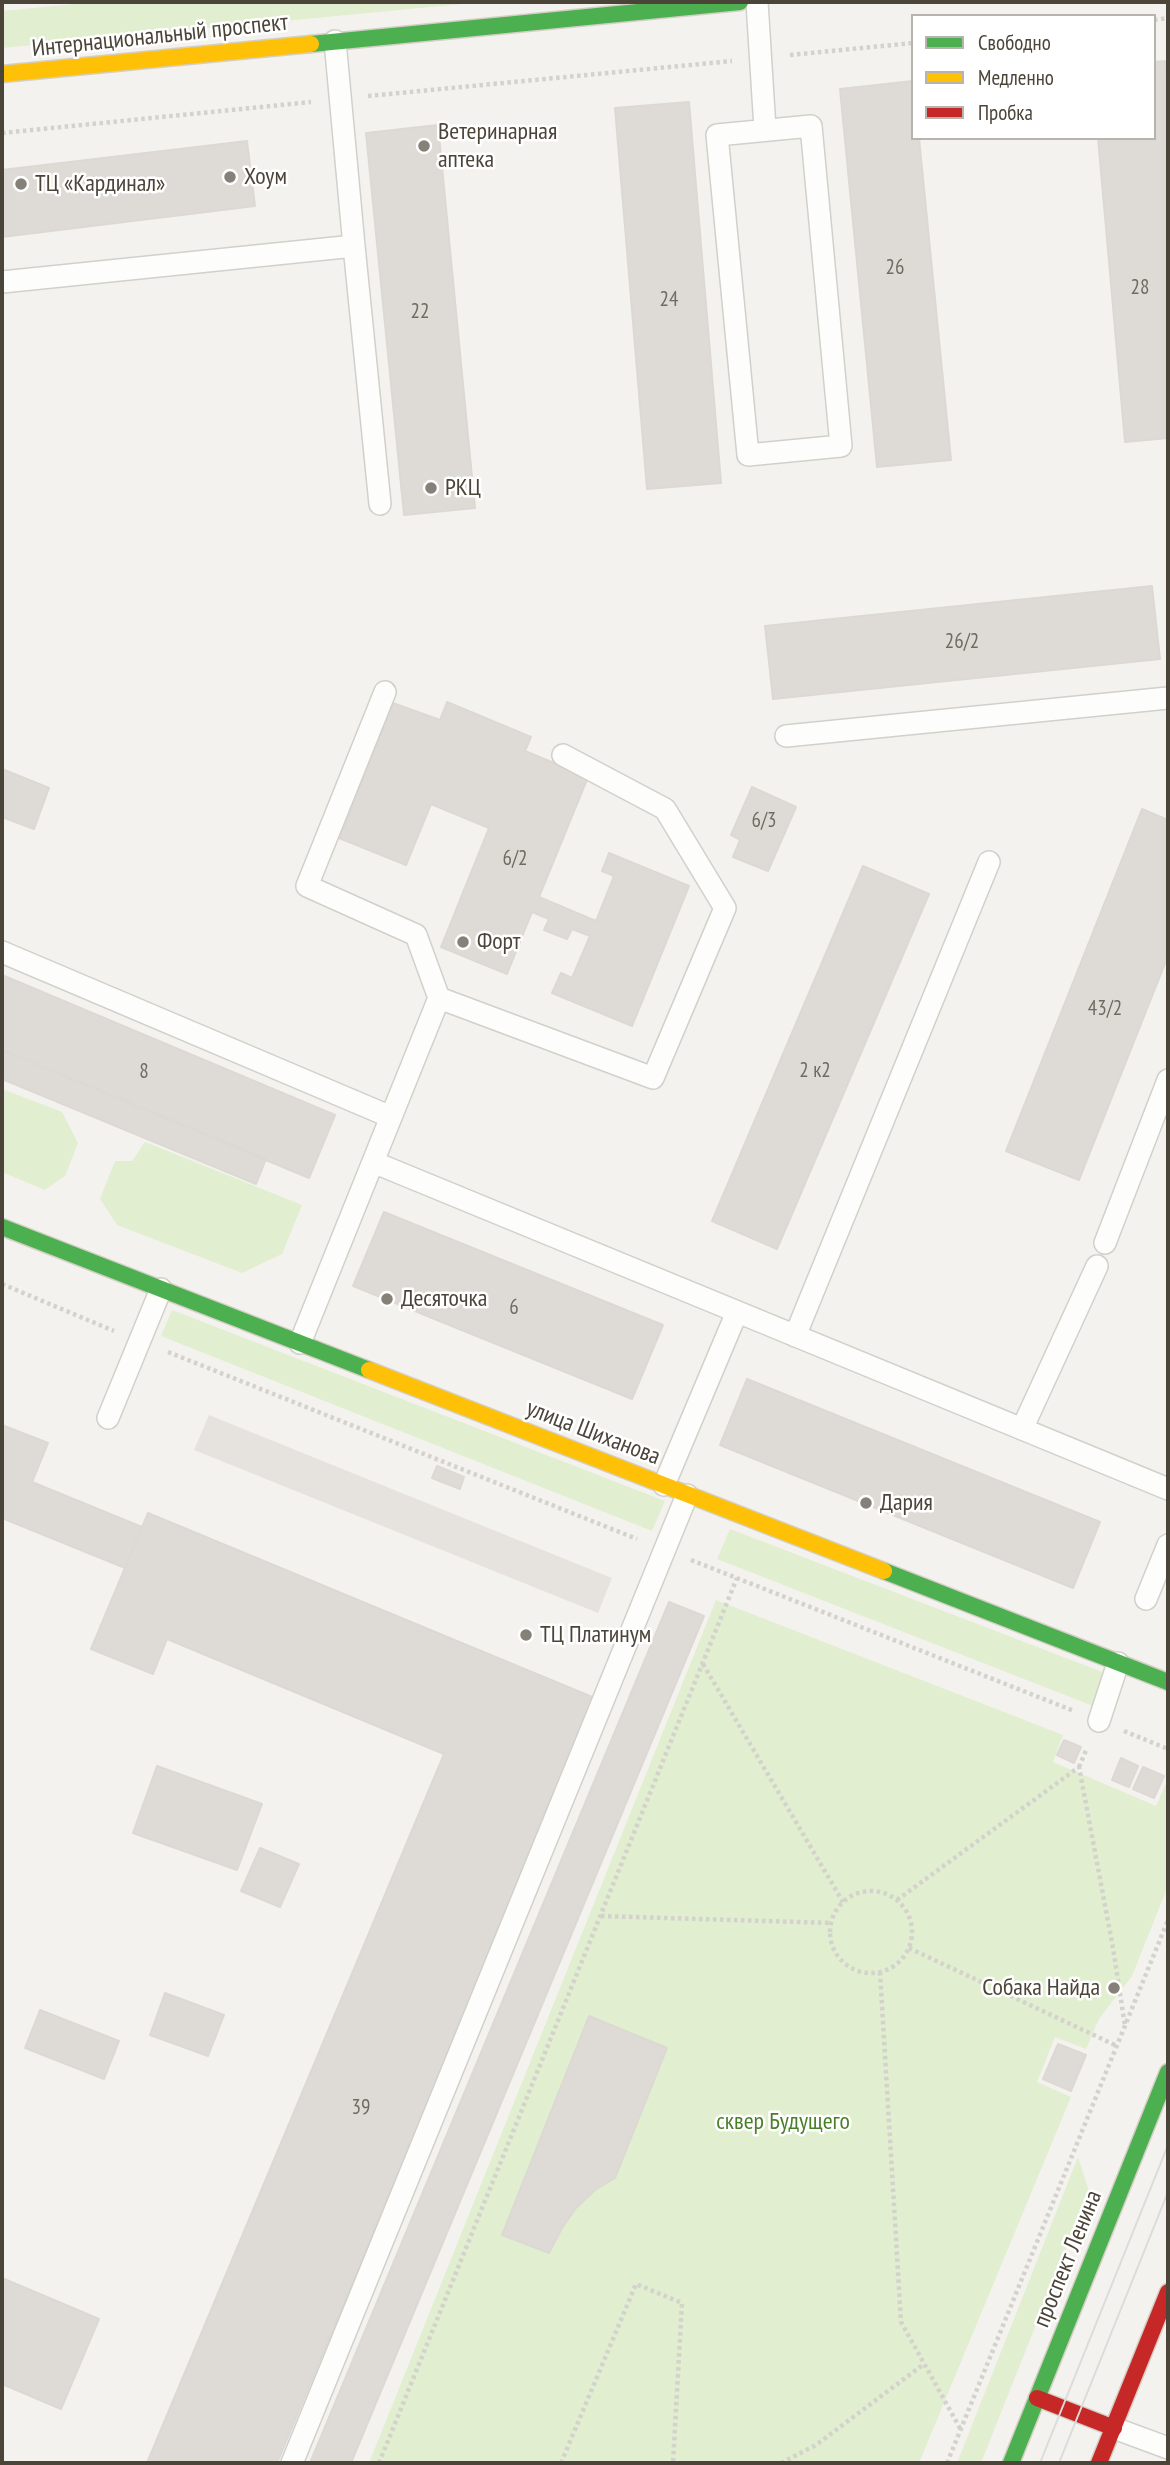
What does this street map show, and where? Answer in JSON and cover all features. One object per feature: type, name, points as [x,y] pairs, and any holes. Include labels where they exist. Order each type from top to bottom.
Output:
[{"type":"main road","name":"Интернациональный проспект","points":[[2,74],[335,41],[633,7],[740,2]]},
{"type":"main road","name":"улица Шиханова","points":[[2,1227],[1168,1682]]},
{"type":"main road","name":"проспект Ленина","points":[[1011,2463],[1168,2072]]},
{"type":"main road","points":[[1099,2463],[1168,2292]]},
{"type":"main road","points":[[1037,2398],[1114,2427]]},
{"type":"lane","points":[[757,2],[765,129]]},
{"type":"lane","points":[[335,41],[380,504]]},
{"type":"lane","points":[[811,126],[841,446],[747,454],[717,135],[765,129],[811,126]]},
{"type":"lane","points":[[2,282],[354,246]]},
{"type":"lane","points":[[300,1343],[439,998],[416,935],[307,886],[385,692]]},
{"type":"lane","points":[[786,736],[1168,698]]},
{"type":"lane","points":[[439,998],[653,1078],[725,908],[665,809],[563,755]]},
{"type":"lane","points":[[794,1336],[989,862]]},
{"type":"lane","points":[[2,951],[391,1117]]},
{"type":"lane","points":[[1105,1243],[1168,1080]]},
{"type":"lane","points":[[373,1162],[1168,1489]]},
{"type":"lane","points":[[1022,1429],[1097,1266]]},
{"type":"lane","points":[[108,1418],[161,1289]]},
{"type":"lane","points":[[664,1485],[737,1312]]},
{"type":"lane","points":[[292,2463],[687,1495]]},
{"type":"lane","points":[[1146,1599],[1168,1545]]},
{"type":"lane","points":[[1098,1721],[1118,1663]]},
{"type":"lane","points":[[1114,2427],[1168,2448]]},
{"type":"path","points":[[2,133],[911,43]]},
{"type":"path","points":[[2,1284],[1168,1749]]},
{"type":"path","points":[[379,2463],[737,1578]]},
{"type":"path","points":[[703,1663],[843,1902]]},
{"type":"path","points":[[897,1900],[1079,1767],[1113,1948],[1125,2029]]},
{"type":"path","points":[[871,1891],[885,1893],[897,1900],[906,1910],[911,1922],[912,1936],[909,1948],[901,1959],[880,1972],[866,1973],[854,1970],[842,1961],[834,1950],[830,1937],[831,1923],[836,1910],[843,1902],[858,1893],[871,1891]]},
{"type":"path","points":[[601,1916],[831,1923]]},
{"type":"path","points":[[947,2463],[1168,1920]]},
{"type":"path","points":[[909,1948],[1117,2046]]},
{"type":"path","points":[[880,1972],[901,2322],[961,2430]]},
{"type":"path","points":[[561,2463],[636,2284],[681,2303],[673,2463]]},
{"type":"path","points":[[781,2463],[817,2445],[925,2364]]},
{"type":"green space","points":[[97,2],[483,2],[2,48],[2,11]]},
{"type":"green space","points":[[2,1089],[62,1112],[78,1143],[65,1176],[45,1190],[2,1172]]},
{"type":"green space","points":[[145,1142],[302,1205],[282,1254],[242,1273],[117,1225],[100,1199],[115,1161],[132,1161]]},
{"type":"green space","points":[[172,1310],[665,1501],[652,1531],[161,1336]]},
{"type":"green space","points":[[730,1529],[1105,1673],[1093,1706],[717,1559]]},
{"type":"green space","name":"сквер Будущего","points":[[716,1600],[1063,1735],[1053,1762],[1156,1806],[1168,1779],[1168,1886],[1132,1976],[1099,2019],[1086,2049],[1055,2037],[1037,2082],[1071,2097],[919,2463],[369,2463]]},
{"type":"green space","points":[[1078,2157],[1089,2191],[981,2463],[957,2463]]},
{"type":"shaded area","points":[[209,1415],[612,1578],[598,1613],[194,1450]]},
{"type":"building","points":[[1165,61],[1168,96],[1168,438],[1125,442],[1098,140],[1156,140],[1156,62]]},
{"type":"building","points":[[911,81],[911,140],[919,140],[951,460],[877,467],[840,89]]},
{"type":"building","points":[[689,102],[721,483],[647,489],[615,108]]},
{"type":"building","points":[[438,125],[475,508],[404,515],[366,133]]},
{"type":"building","points":[[247,141],[255,206],[2,237],[2,170]]},
{"type":"building","points":[[1152,586],[1160,659],[773,699],[765,626]]},
{"type":"building","points":[[447,702],[531,737],[525,751],[588,777],[539,897],[596,921],[614,876],[602,871],[609,853],[689,886],[632,1026],[552,993],[561,973],[572,978],[590,936],[572,929],[567,939],[544,930],[549,919],[532,912],[507,974],[441,947],[489,828],[431,804],[406,865],[339,838],[393,703],[440,720]]},
{"type":"building","points":[[2,769],[49,788],[34,829],[2,817]]},
{"type":"building","points":[[752,787],[796,807],[768,871],[733,857],[740,840],[731,835]]},
{"type":"building","points":[[1142,809],[1168,820],[1168,956],[1079,1180],[1006,1151]]},
{"type":"building","points":[[863,866],[929,894],[777,1249],[712,1221]]},
{"type":"building","points":[[2,975],[335,1115],[309,1178],[2,1050]]},
{"type":"building","points":[[2,1050],[266,1159],[256,1184],[2,1079]]},
{"type":"building","points":[[384,1212],[663,1325],[632,1399],[353,1286]]},
{"type":"building","points":[[747,1379],[1100,1522],[1073,1588],[720,1445]]},
{"type":"building","points":[[2,1425],[48,1443],[32,1482],[142,1527],[125,1568],[2,1518]]},
{"type":"building","points":[[437,1466],[464,1477],[460,1489],[432,1478]]},
{"type":"building","points":[[148,1513],[597,1699],[277,2463],[147,2463],[444,1754],[167,1639],[153,1674],[91,1649]]},
{"type":"building","points":[[669,1602],[704,1616],[351,2463],[310,2463]]},
{"type":"building","points":[[1064,1740],[1081,1747],[1074,1763],[1057,1755]]},
{"type":"building","points":[[1121,1758],[1138,1766],[1129,1787],[1112,1780]]},
{"type":"building","points":[[157,1766],[262,1804],[237,1870],[133,1833]]},
{"type":"building","points":[[1143,1767],[1164,1776],[1154,1798],[1133,1789]]},
{"type":"building","points":[[260,1848],[299,1864],[280,1907],[241,1891]]},
{"type":"building","points":[[165,1993],[224,2015],[208,2056],[150,2035]]},
{"type":"building","points":[[40,2010],[119,2041],[104,2079],[25,2048]]},
{"type":"building","points":[[589,2016],[667,2048],[615,2178],[595,2190],[576,2208],[549,2253],[502,2235]]},
{"type":"building","points":[[1058,2044],[1086,2055],[1071,2091],[1043,2079]]},
{"type":"building","points":[[2,2278],[99,2319],[61,2409],[2,2384]]},
{"type":"tram line","points":[[1040,2463],[1168,2145]]},
{"type":"tram line","points":[[1059,2463],[1168,2192]]},
{"type":"traffic: fast","points":[[311,44],[740,2]]},
{"type":"traffic: fast","points":[[2,1227],[369,1370]]},
{"type":"traffic: fast","points":[[884,1571],[1168,1682]]},
{"type":"traffic: fast","points":[[1011,2463],[1168,2072]]},
{"type":"traffic: slow","points":[[2,74],[311,44]]},
{"type":"traffic: slow","points":[[369,1370],[884,1571]]},
{"type":"traffic: jam","points":[[1099,2463],[1168,2292]]},
{"type":"traffic: jam","points":[[1037,2398],[1114,2428]]},
{"type":"place","name":"Ветеринарная аптека","points":[[424,146]]},
{"type":"place","name":"Хоум","points":[[230,177]]},
{"type":"place","name":"ТЦ «Кардинал»","points":[[21,184]]},
{"type":"place","name":"РКЦ","points":[[431,488]]},
{"type":"place","name":"Форт","points":[[463,942]]},
{"type":"place","name":"Десяточка","points":[[387,1299]]},
{"type":"place","name":"Дария","points":[[866,1503]]},
{"type":"place","name":"ТЦ Платинум","points":[[526,1635]]},
{"type":"place","name":"Собака Найда","points":[[1114,1988]]}]
